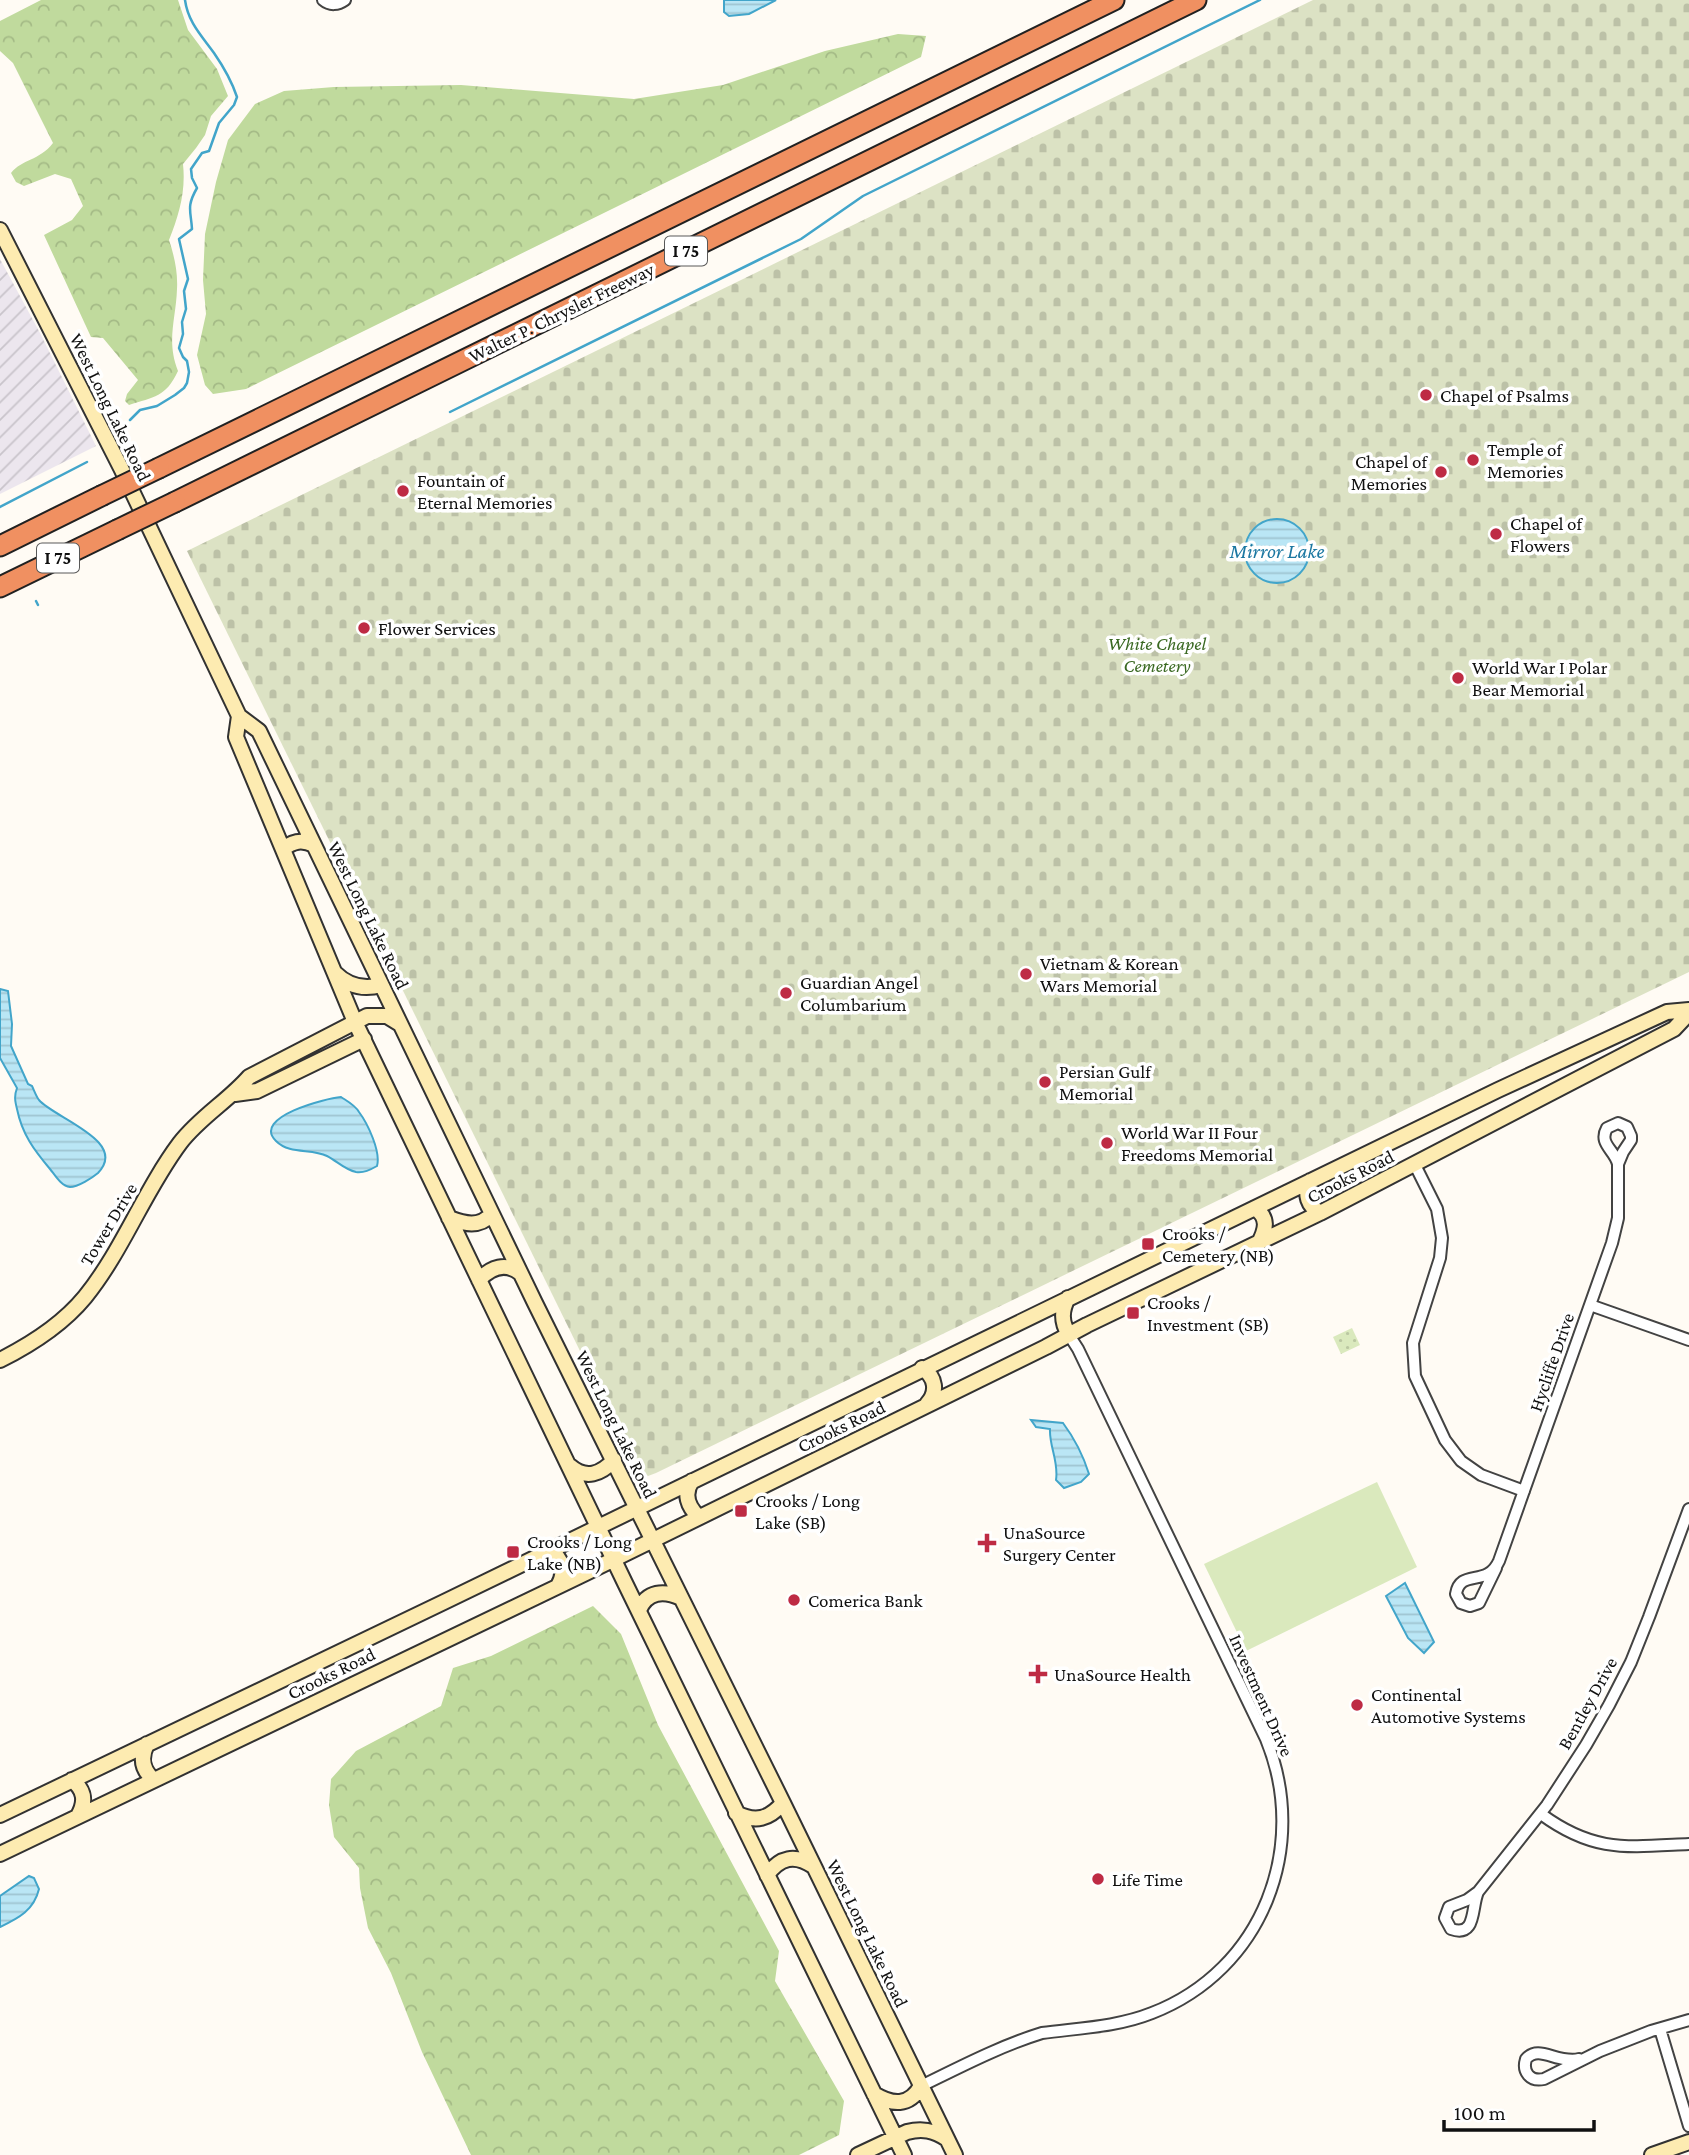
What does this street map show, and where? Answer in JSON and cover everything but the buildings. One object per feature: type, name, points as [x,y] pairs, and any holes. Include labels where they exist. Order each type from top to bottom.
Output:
[{"type":"highway","name":"Walter P. Chrysler Freeway","points":[[0,546],[1114,0]]},
{"type":"highway","name":"Walter P. Chrysler Freeway","points":[[0,587],[1196,0]]},
{"type":"main road","name":"West Long Lake Road","points":[[0,230],[121,468],[239,716],[259,731],[520,1273],[955,2155]]},
{"type":"main road","name":"West Long Lake Road","points":[[239,716],[236,737],[355,1022],[904,2155]]},
{"type":"main road","points":[[283,849],[301,841],[314,845]]},
{"type":"main road","points":[[334,972],[358,987],[381,985]]},
{"type":"main road","name":"Crooks Road","points":[[0,1815],[1497,1090],[1667,1012],[1689,1012]]},
{"type":"main road","name":"Crooks Road","points":[[0,1854],[614,1559],[1320,1213],[1675,1029],[1689,1012]]},
{"type":"main road","name":"Tower Drive","points":[[0,1360],[51,1331],[84,1298],[181,1142],[204,1118],[235,1094],[249,1077],[367,1017],[387,1016],[400,1024]]},
{"type":"main road","name":"Tower Drive","points":[[235,1094],[257,1091],[364,1039]]},
{"type":"main road","points":[[1497,1090],[1506,1101],[1506,1110],[1501,1119]]},
{"type":"main road","points":[[1310,1181],[1307,1200],[1313,1209],[1320,1213]]},
{"type":"main road","points":[[1255,1208],[1266,1224],[1259,1243]]},
{"type":"main road","points":[[449,1218],[474,1224],[484,1221],[492,1214]]},
{"type":"main road","points":[[479,1280],[498,1267],[510,1267],[520,1273]]},
{"type":"main road","points":[[1068,1298],[1062,1315],[1064,1328],[1069,1335]]},
{"type":"main road","points":[[922,1368],[931,1376],[935,1386],[926,1406]]},
{"type":"main road","points":[[569,1465],[580,1473],[592,1475],[614,1460]]},
{"type":"main road","points":[[692,1481],[688,1487],[688,1501],[699,1517]]},
{"type":"main road","points":[[551,1550],[559,1558],[563,1568],[558,1586]]},
{"type":"main road","points":[[639,1610],[645,1599],[656,1593],[672,1594],[681,1598]]},
{"type":"main road","points":[[147,1744],[142,1756],[144,1768],[154,1780]]},
{"type":"main road","points":[[72,1780],[83,1795],[83,1808],[78,1816]]},
{"type":"main road","points":[[736,1813],[746,1818],[761,1819],[773,1814],[783,1802]]},
{"type":"main road","points":[[767,1875],[775,1865],[788,1858],[804,1860],[813,1866]]},
{"type":"main road","points":[[874,2094],[883,2100],[900,2103],[912,2099],[921,2086]]},
{"type":"main road","points":[[858,2155],[907,2132],[923,2129],[947,2140]]},
{"type":"main road","points":[[1652,2155],[1689,2142]]},
{"type":"street","points":[[323,0],[335,5],[345,0]]},
{"type":"street","name":"Hycliffe Drive","points":[[1496,1568],[1612,1243],[1618,1218],[1618,1164]]},
{"type":"street","points":[[1415,1165],[1437,1209],[1442,1238],[1440,1258],[1415,1331],[1412,1356],[1415,1376],[1445,1440],[1461,1461],[1481,1475],[1524,1491]]},
{"type":"street","points":[[1590,1305],[1689,1339]]},
{"type":"street","name":"Investment Drive","points":[[921,2086],[999,2049],[1042,2033],[1129,2021],[1189,1994],[1223,1966],[1244,1941],[1269,1896],[1281,1855],[1282,1792],[1274,1757],[1099,1391],[1069,1335]]},
{"type":"street","name":"Bentley Drive","points":[[1478,1892],[1541,1814],[1586,1745],[1631,1662],[1689,1509]]},
{"type":"street","points":[[1541,1814],[1567,1832],[1602,1844],[1629,1847],[1689,1844]]},
{"type":"street","points":[[1579,2060],[1570,2062],[1540,2052],[1534,2053],[1526,2060],[1525,2069],[1529,2077],[1539,2080],[1579,2060],[1689,2020]]},
{"type":"street","points":[[1660,2029],[1689,2126]]},
{"type":"shaded area","points":[[0,259],[96,446],[0,494]]},
{"type":"green space","points":[[41,0],[178,0],[188,30],[217,69],[228,96],[211,116],[205,135],[183,164],[181,203],[169,240],[177,276],[172,340],[178,371],[164,391],[129,405],[125,401],[127,394],[138,380],[103,338],[91,337],[44,235],[72,220],[83,206],[71,179],[55,174],[24,186],[16,182],[11,173],[53,143],[13,63],[0,51],[0,21]]},
{"type":"green space","name":"White Chapel Cemetery","points":[[1313,0],[1689,0],[1689,972],[648,1476],[637,1467],[187,551]]},
{"type":"green space","points":[[898,34],[926,36],[921,57],[246,389],[213,394],[205,385],[197,355],[206,314],[203,280],[205,234],[228,140],[255,104],[284,91],[334,87],[461,85],[634,99],[723,85],[825,51]]},
{"type":"green space","points":[[1352,1328],[1360,1345],[1341,1354],[1333,1337]]},
{"type":"green space","points":[[1377,1482],[1417,1567],[1246,1651],[1204,1564]]},
{"type":"green space","points":[[593,1606],[621,1634],[658,1725],[779,1951],[775,1981],[844,2101],[839,2135],[799,2155],[471,2155],[422,2052],[391,1973],[368,1928],[359,1868],[334,1837],[329,1805],[331,1779],[356,1751],[441,1706],[453,1668],[491,1656]]},
{"type":"water","points":[[724,0],[776,0],[749,14],[729,16],[724,12]]},
{"type":"water","name":"Mirror Lake","points":[[1271,519],[1283,519],[1300,528],[1307,539],[1307,563],[1300,574],[1283,583],[1271,583],[1259,578],[1250,569],[1245,557],[1245,545],[1250,533],[1259,524]]},
{"type":"water","points":[[0,989],[8,991],[12,1024],[11,1046],[28,1084],[32,1086],[39,1100],[86,1131],[104,1151],[105,1161],[98,1173],[77,1186],[70,1187],[58,1180],[25,1134],[15,1101],[17,1088],[0,1058]]},
{"type":"water","points":[[341,1097],[355,1107],[366,1124],[373,1138],[377,1166],[356,1172],[327,1156],[294,1150],[276,1141],[271,1132],[274,1124],[282,1117],[308,1105]]},
{"type":"water","points":[[1031,1420],[1063,1423],[1078,1447],[1089,1474],[1081,1482],[1064,1488],[1056,1480],[1050,1429],[1036,1427]]},
{"type":"water","points":[[1405,1583],[1434,1642],[1424,1653],[1408,1638],[1386,1596]]},
{"type":"water","points":[[29,1876],[34,1878],[39,1889],[37,1896],[19,1917],[0,1927],[0,1896]]},
{"type":"waterway","points":[[130,420],[140,410],[157,406],[175,395],[187,383],[187,361],[179,348],[186,309],[184,291],[188,279],[179,239],[192,229],[190,205],[197,188],[191,169],[202,153],[209,151],[219,123],[237,97],[221,63],[192,22],[185,0]]},
{"type":"waterway","points":[[450,412],[801,239],[863,196],[1260,0]]},
{"type":"waterway","points":[[0,507],[87,462]]},
{"type":"waterway","points":[[36,601],[38,605]]},
{"type":"place","name":"Chapel of Psalms","points":[[1426,395]]},
{"type":"place","name":"Temple of Memories","points":[[1473,460]]},
{"type":"place","name":"Chapel of Memories","points":[[1441,472]]},
{"type":"place","name":"Fountain of Eternal Memories","points":[[403,491]]},
{"type":"place","name":"Chapel of Flowers","points":[[1496,534]]},
{"type":"place","name":"Flower Services","points":[[364,628]]},
{"type":"place","name":"World War I Polar Bear Memorial","points":[[1458,678]]},
{"type":"place","name":"Vietnam & Korean Wars Memorial","points":[[1026,974]]},
{"type":"place","name":"Guardian Angel Columbarium","points":[[786,993]]},
{"type":"place","name":"Persian Gulf Memorial","points":[[1045,1082]]},
{"type":"place","name":"World War II Four Freedoms Memorial","points":[[1107,1143]]},
{"type":"place","name":"Crooks / Cemetery (NB)","points":[[1148,1244]]},
{"type":"place","name":"Crooks / Investment (SB)","points":[[1133,1313]]},
{"type":"place","name":"Crooks / Long Lake (SB)","points":[[741,1511]]},
{"type":"place","name":"UnaSource Surgery Center","points":[[987,1543]]},
{"type":"place","name":"Crooks / Long Lake (NB)","points":[[513,1552]]},
{"type":"place","name":"Comerica Bank","points":[[794,1600]]},
{"type":"place","name":"UnaSource Health","points":[[1038,1674]]},
{"type":"place","name":"Continental Automotive Systems","points":[[1357,1705]]},
{"type":"place","name":"Life Time","points":[[1098,1879]]}]
